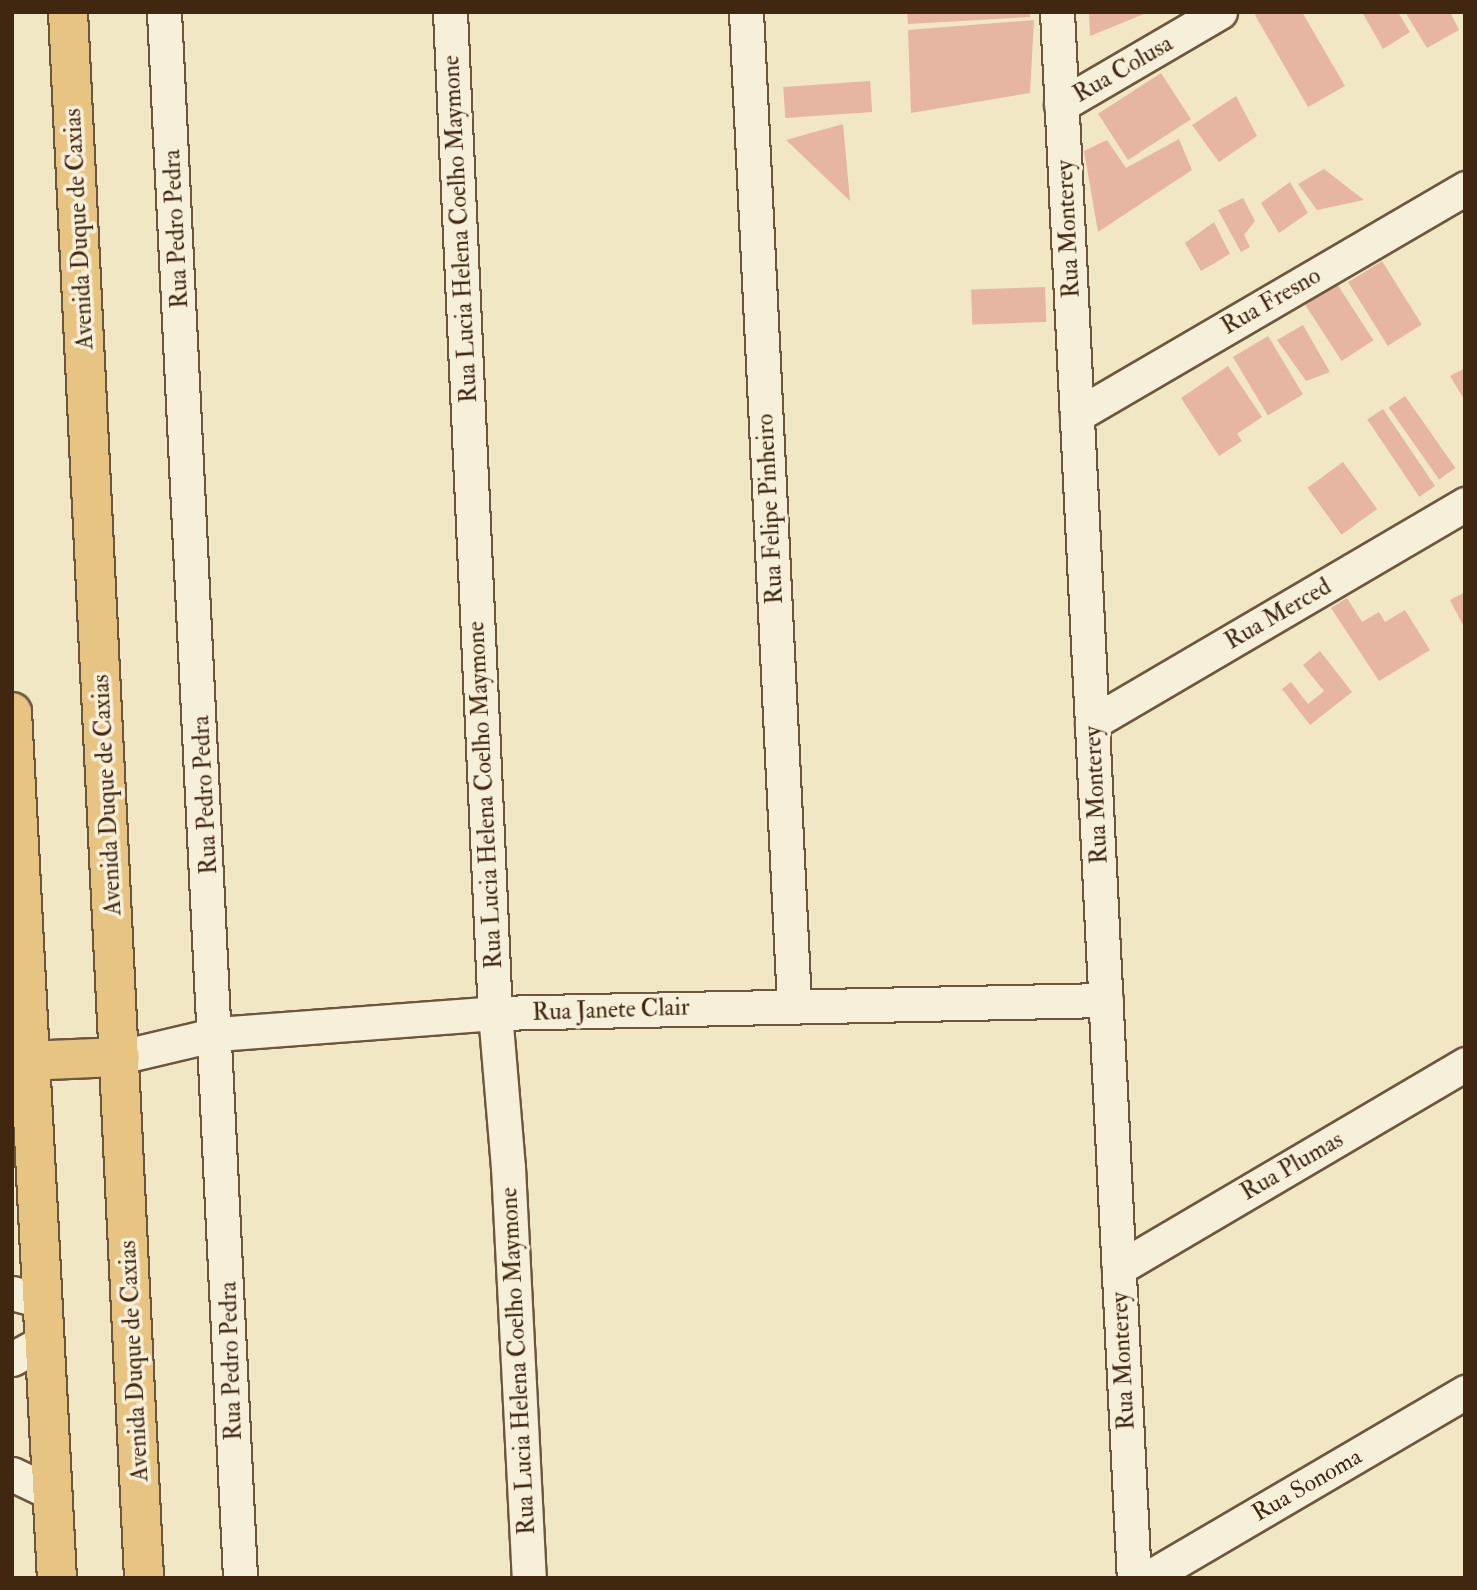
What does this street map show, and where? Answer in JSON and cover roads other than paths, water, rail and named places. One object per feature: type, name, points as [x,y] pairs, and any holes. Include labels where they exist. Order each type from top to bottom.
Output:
[{"type":"main road","name":"Avenida Duque de Caxias","points":[[68,12],[144,1578]]},
{"type":"main road","points":[[12,712],[27,1061],[28,1350],[54,1494],[57,1578]]},
{"type":"main road","points":[[27,1061],[120,1057]]},
{"type":"main road","points":[[54,1494],[74,1528],[76,1578]]},
{"type":"street","name":"Rua Pedro Pedra","points":[[164,12],[217,1034],[240,1578]]},
{"type":"street","name":"Rua Lucia Helena Coelho Maymone","points":[[450,12],[495,1013],[509,1167],[529,1578]]},
{"type":"street","name":"Rua Felipe Pinheiro","points":[[746,12],[794,1006]]},
{"type":"street","name":"Rua Monterey","points":[[1057,12],[1134,1578]]},
{"type":"street","name":"Rua Colusa","points":[[1061,105],[1220,12]]},
{"type":"street","name":"Rua Fresno","points":[[1077,415],[1465,188]]},
{"type":"street","name":"Rua Merced","points":[[1092,723],[1465,504]]},
{"type":"street","name":"Rua Janete Clair","points":[[120,1057],[217,1034],[495,1013],[1105,1000]]},
{"type":"street","name":"Rua Plumas","points":[[1119,1268],[1465,1064]]},
{"type":"street","name":"Rua Sonoma","points":[[1148,1578],[1465,1392]]},
{"type":"street","points":[[12,1474],[54,1494]]}]
